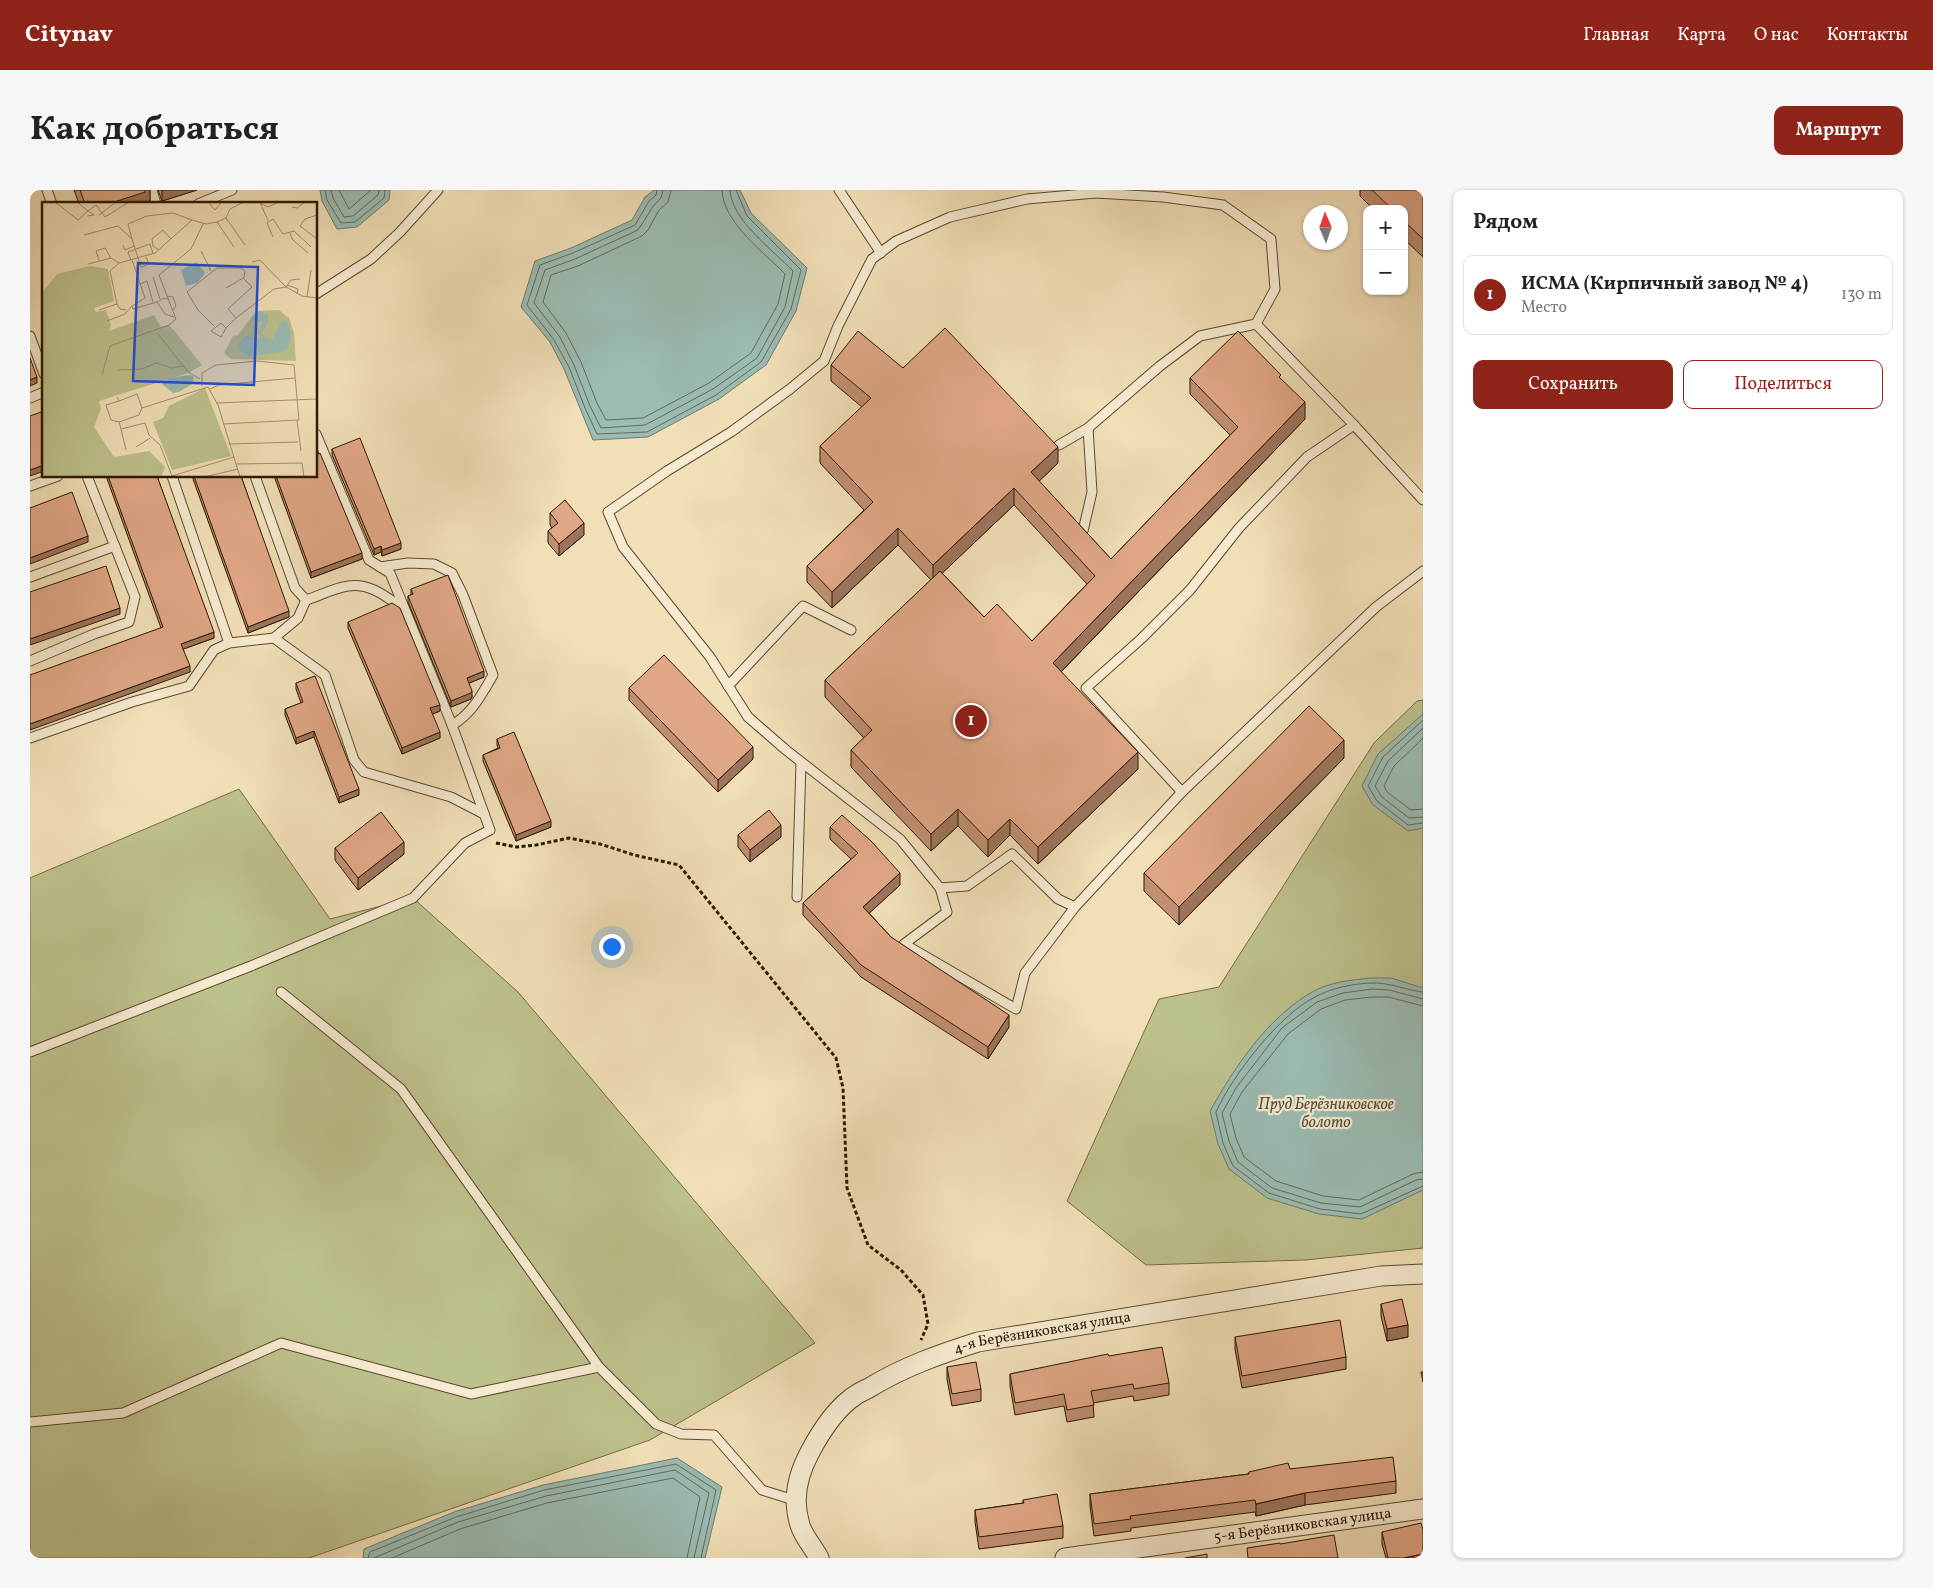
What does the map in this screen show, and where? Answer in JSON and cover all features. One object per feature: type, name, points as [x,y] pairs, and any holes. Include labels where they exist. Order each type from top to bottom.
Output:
[{"type":"street","name":"4-я Берёзниковская улица","points":[[819,1558],[800,1526],[797,1501],[798,1479],[822,1431],[850,1399],[887,1377],[938,1354],[978,1342],[1028,1332],[1381,1276],[1423,1274]]},
{"type":"street","name":"5-я Берёзниковская улица","points":[[1065,1558],[1423,1509]]},
{"type":"lane","points":[[47,190],[51,202]]},
{"type":"lane","points":[[152,190],[158,202]]},
{"type":"lane","points":[[203,202],[232,190]]},
{"type":"lane","points":[[318,293],[371,258],[400,232],[438,190]]},
{"type":"lane","points":[[839,190],[881,253]]},
{"type":"lane","points":[[1059,445],[1088,428],[1160,366],[1200,336],[1256,324],[1275,289],[1271,240],[1223,206],[1163,197],[1096,193],[1026,199],[950,217],[896,240],[872,259],[838,326],[824,361],[790,389],[731,432],[667,471],[608,512],[623,547],[710,657],[748,717],[801,762],[900,839],[940,888],[947,912],[904,944],[1016,1009],[1025,972],[1075,907],[1182,792],[1376,607],[1423,571]]},
{"type":"lane","points":[[1256,324],[1354,425],[1423,500]]},
{"type":"lane","points":[[30,336],[42,369]]},
{"type":"lane","points":[[30,398],[42,393]]},
{"type":"lane","points":[[1182,792],[1086,688],[1141,639],[1190,590],[1239,528],[1307,457],[1354,425]]},
{"type":"lane","points":[[1083,531],[1092,492],[1088,428]]},
{"type":"lane","points":[[30,1052],[251,966],[412,898],[465,843],[490,830],[452,724],[390,573],[369,560],[318,439]]},
{"type":"lane","points":[[30,486],[52,478]]},
{"type":"lane","points":[[30,661],[94,634],[129,622],[135,596],[88,478]]},
{"type":"lane","points":[[173,478],[229,643]]},
{"type":"lane","points":[[256,478],[295,588],[306,600]]},
{"type":"lane","points":[[30,577],[115,546]]},
{"type":"lane","points":[[380,567],[408,563],[434,564],[452,573],[463,595],[493,675],[479,700],[462,719],[452,724]]},
{"type":"lane","points":[[30,738],[132,702],[189,686],[214,650],[229,643],[274,638],[298,618],[306,600],[347,586],[364,586],[378,592],[405,610]]},
{"type":"lane","points":[[728,686],[803,606],[851,630]]},
{"type":"lane","points":[[274,638],[325,675],[354,760],[364,772],[451,797],[484,814]]},
{"type":"lane","points":[[797,897],[801,762]]},
{"type":"lane","points":[[940,888],[967,886],[1012,854],[1058,899],[1075,907]]},
{"type":"lane","points":[[281,992],[401,1089],[599,1367],[656,1424],[682,1434],[714,1435],[762,1490],[797,1501]]},
{"type":"lane","points":[[30,1422],[124,1413],[281,1343],[471,1394],[599,1367]]},
{"type":"path","points":[[490,830],[491,842],[516,847],[569,838],[600,844],[634,855],[678,865],[836,1058],[844,1088],[847,1188],[868,1245],[900,1270],[922,1295],[928,1324],[920,1342]]},
{"type":"green space","points":[[1423,700],[1423,1248],[1305,1260],[1146,1265],[1067,1201],[1159,999],[1219,987],[1374,743],[1417,701]]},
{"type":"green space","points":[[239,789],[330,919],[413,898],[518,992],[815,1343],[650,1440],[309,1558],[30,1558],[30,878]]},
{"type":"water","points":[[320,190],[390,190],[389,200],[357,227],[337,229],[322,201]]},
{"type":"water","points":[[654,190],[740,190],[751,213],[807,268],[796,311],[766,365],[719,399],[648,437],[593,440],[564,369],[550,342],[521,307],[535,261],[571,248],[632,220],[645,197]]},
{"type":"water","points":[[1423,714],[1423,828],[1408,831],[1373,805],[1362,786],[1378,754]]},
{"type":"water","name":"Пруд Берёзниковское болото","points":[[1371,978],[1391,978],[1423,988],[1423,1190],[1362,1219],[1319,1214],[1267,1198],[1229,1169],[1218,1144],[1210,1111],[1241,1061],[1281,1015],[1312,992],[1326,986]]},
{"type":"water","points":[[677,1458],[722,1487],[705,1558],[363,1558],[364,1549],[454,1512],[543,1485]]},
{"type":"building","points":[[80,190],[144,190],[145,192],[114,202],[84,202]]},
{"type":"building","points":[[1372,190],[1423,190],[1423,239],[1408,225],[1408,205],[1388,205]]},
{"type":"building","points":[[945,328],[1058,447],[1031,472],[1111,559],[1238,427],[1190,378],[1238,331],[1281,375],[1279,377],[1305,402],[1053,663],[1138,752],[1038,847],[1010,819],[988,840],[958,809],[931,834],[851,750],[872,730],[825,680],[940,571],[984,617],[997,604],[1032,641],[1095,576],[1014,488],[933,565],[898,528],[832,592],[807,566],[873,502],[820,446],[871,398],[831,365],[858,331],[903,368]]},
{"type":"building","points":[[30,358],[37,377],[30,380]]},
{"type":"building","points":[[42,412],[42,466],[30,470],[30,416]]},
{"type":"building","points":[[360,438],[401,543],[382,550],[381,546],[374,549],[332,449]]},
{"type":"building","points":[[320,453],[362,553],[311,572],[277,478],[318,478],[318,454]]},
{"type":"building","points":[[109,478],[158,478],[214,632],[181,644],[190,666],[30,724],[30,675],[163,627]]},
{"type":"building","points":[[195,478],[242,478],[289,611],[248,627]]},
{"type":"building","points":[[72,492],[88,536],[30,558],[30,508]]},
{"type":"building","points":[[565,500],[584,523],[559,544],[548,531],[558,523],[550,513]]},
{"type":"building","points":[[106,566],[120,608],[30,639],[30,592]]},
{"type":"building","points":[[448,575],[484,671],[467,678],[471,693],[451,701],[408,596],[413,594],[411,589]]},
{"type":"building","points":[[392,603],[400,608],[440,705],[430,708],[440,732],[402,748],[348,622]]},
{"type":"building","points":[[664,655],[753,747],[718,780],[629,688]]},
{"type":"building","points":[[315,676],[359,789],[339,797],[314,731],[296,738],[285,709],[303,702],[296,683]]},
{"type":"building","points":[[1309,706],[1344,740],[1179,907],[1144,873]]},
{"type":"building","points":[[514,732],[551,821],[516,835],[483,755],[500,748],[497,739]]},
{"type":"building","points":[[769,810],[781,825],[750,850],[738,835]]},
{"type":"building","points":[[381,812],[404,842],[358,878],[335,848]]},
{"type":"building","points":[[842,815],[871,841],[900,873],[863,907],[891,937],[1009,1015],[988,1047],[861,965],[803,903],[858,853],[830,827]]},
{"type":"building","points":[[1402,1299],[1408,1325],[1387,1329],[1381,1304]]},
{"type":"building","points":[[1340,1320],[1346,1357],[1242,1376],[1235,1337]]},
{"type":"building","points":[[1162,1347],[1169,1383],[1134,1389],[1133,1384],[1091,1391],[1094,1405],[1067,1410],[1064,1394],[1015,1403],[1010,1374],[1108,1354],[1109,1356]]},
{"type":"building","points":[[976,1362],[981,1389],[952,1394],[947,1367]]},
{"type":"building","points":[[1393,1457],[1396,1481],[1305,1493],[1256,1504],[1255,1500],[1130,1516],[1131,1519],[1094,1524],[1090,1494],[1249,1474],[1249,1472],[1288,1463],[1290,1469]]},
{"type":"building","points":[[1057,1494],[1063,1526],[979,1537],[975,1510],[1024,1503],[1023,1500]]},
{"type":"building","points":[[1421,1523],[1423,1530],[1423,1554],[1403,1558],[1388,1558],[1382,1532]]},
{"type":"building","points":[[1334,1535],[1338,1558],[1248,1558],[1247,1548]]},
{"type":"building","points":[[1207,1554],[1207,1558],[1185,1558]]},
{"type":"place","name":"ИСМА (Кирпичный завод № 4)","points":[[971,721]]}]
